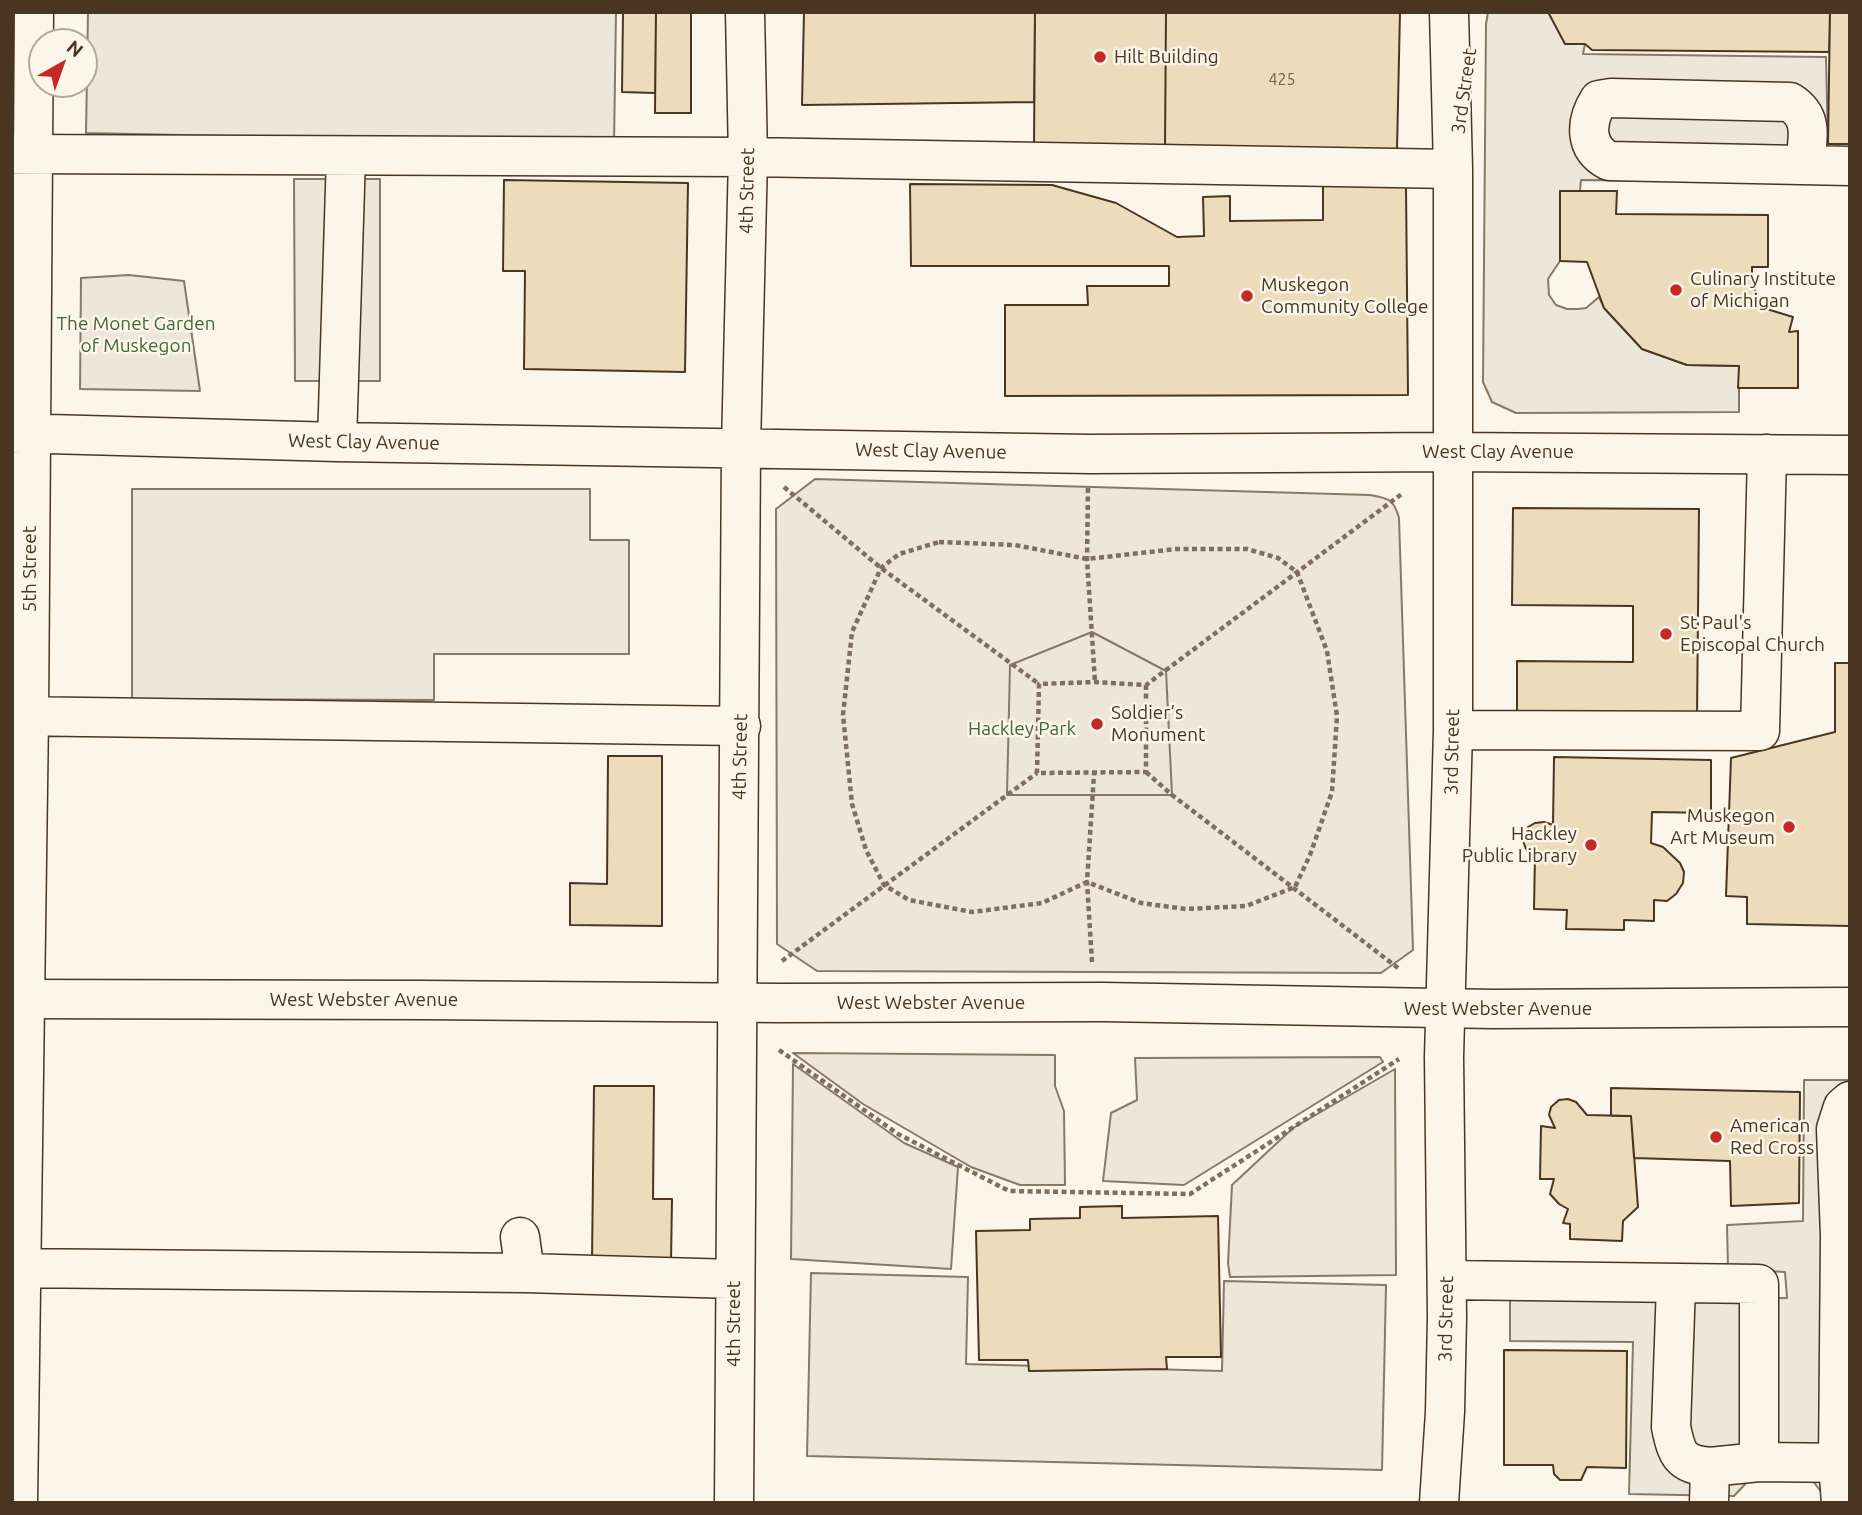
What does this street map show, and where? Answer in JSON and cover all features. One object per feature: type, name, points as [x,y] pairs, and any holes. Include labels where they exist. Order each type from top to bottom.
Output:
[{"type":"street","name":"5th Street","points":[[18,1503],[16,1268],[22,154],[34,12]]},
{"type":"street","name":"4th Street","points":[[734,1503],[735,1002],[741,726],[741,447],[748,157],[745,12]]},
{"type":"street","name":"3rd Street","points":[[1439,1503],[1445,1412],[1445,1009],[1453,730],[1450,12]]},
{"type":"street","name":"3rd Street","points":[[1452,169],[1476,12]]},
{"type":"street","points":[[1805,165],[1808,122],[1801,109],[1790,102],[1611,98],[1599,100],[1591,113],[1589,141],[1597,155],[1609,161],[1850,166]]},
{"type":"street","points":[[22,154],[748,157],[1452,169]]},
{"type":"street","points":[[337,442],[346,156]]},
{"type":"street","name":"West Clay Avenue","points":[[22,433],[337,442],[1091,454],[1453,452],[1850,455]]},
{"type":"street","points":[[1453,730],[1760,731],[1767,454]]},
{"type":"street","points":[[20,716],[741,726]]},
{"type":"street","name":"West Webster Avenue","points":[[18,999],[1103,1002],[1445,1009],[1850,1007]]},
{"type":"street","points":[[1841,1503],[1844,1463],[1836,1129],[1843,1107],[1850,1101]]},
{"type":"street","points":[[16,1268],[522,1255],[734,1279]]},
{"type":"street","points":[[1447,1280],[1759,1284],[1759,1462]]},
{"type":"street","points":[[1676,1284],[1671,1427],[1676,1449],[1684,1461],[1695,1466],[1709,1485],[1759,1462],[1844,1463]]},
{"type":"path","points":[[784,487],[881,568],[1039,684],[1095,682],[1146,685],[1403,493]]},
{"type":"path","points":[[1088,488],[1087,559],[1095,682]]},
{"type":"path","points":[[939,542],[1015,545],[1087,559],[1176,549],[1247,549],[1278,558],[1297,572],[1327,651],[1337,716],[1332,792],[1310,855],[1295,887],[1246,905],[1186,909],[1141,903],[1087,881],[1042,903],[972,912],[909,900],[884,885],[866,850],[852,804],[843,715],[852,632],[881,568],[899,554],[939,542]]},
{"type":"path","points":[[1037,773],[1039,684]]},
{"type":"path","points":[[1146,685],[1146,772]]},
{"type":"path","points":[[782,961],[1037,773],[1146,772],[1172,795],[1398,968]]},
{"type":"path","points":[[1092,962],[1087,881],[1094,774]]},
{"type":"path","points":[[779,1050],[898,1134],[1009,1191],[1191,1194],[1399,1059]]},
{"type":"green space","name":"The Monet Garden of Muskegon","points":[[129,275],[184,281],[200,391],[80,389],[81,278]]},
{"type":"green space","name":"Hackley Park","points":[[815,479],[1370,495],[1389,500],[1399,518],[1413,950],[1381,973],[817,971],[777,944],[776,509]]},
{"type":"green space","points":[[793,1053],[1055,1055],[1055,1086],[1064,1111],[1065,1185],[1020,1185],[971,1167],[863,1104]]},
{"type":"green space","points":[[1380,1057],[1383,1062],[1184,1185],[1103,1181],[1111,1113],[1137,1100],[1135,1058]]},
{"type":"green space","points":[[793,1064],[904,1143],[958,1167],[951,1269],[791,1259]]},
{"type":"green space","points":[[1395,1069],[1396,1275],[1230,1277],[1228,1263],[1232,1185],[1293,1128]]},
{"type":"shaded area","points":[[88,12],[616,12],[614,144],[86,133],[87,98],[98,98],[98,28],[88,28]]},
{"type":"shaded area","points":[[1488,12],[1548,12],[1585,44],[1583,54],[1826,57],[1828,144],[1825,153],[1850,183],[1581,180],[1580,191],[1560,191],[1560,261],[1548,279],[1549,295],[1556,305],[1567,309],[1586,308],[1599,297],[1604,308],[1642,349],[1687,365],[1739,366],[1739,412],[1516,413],[1492,402],[1483,382]]},
{"type":"shaded area","points":[[294,179],[380,179],[380,381],[295,381]]},
{"type":"shaded area","points":[[132,489],[590,489],[590,540],[629,540],[629,654],[434,654],[434,700],[132,699]]},
{"type":"shaded area","points":[[1092,632],[1166,671],[1172,795],[1007,795],[1010,665]]},
{"type":"shaded area","points":[[1804,1080],[1850,1080],[1850,1498],[1826,1498],[1812,1480],[1749,1480],[1734,1496],[1629,1494],[1633,1342],[1510,1341],[1510,1296],[1787,1298],[1785,1272],[1728,1269],[1727,1225],[1803,1221]]},
{"type":"shaded area","points":[[811,1273],[968,1277],[966,1364],[1222,1371],[1224,1281],[1386,1285],[1382,1470],[807,1456]]},
{"type":"building","points":[[623,12],[656,12],[655,93],[622,92]]},
{"type":"building","points":[[656,12],[691,12],[691,113],[655,113]]},
{"type":"building","points":[[804,12],[1035,12],[1034,102],[802,105]]},
{"type":"building","name":"Hilt Building","points":[[1035,12],[1166,12],[1165,147],[1034,146]]},
{"type":"building","points":[[1166,12],[1400,12],[1397,149],[1165,147]]},
{"type":"building","points":[[1548,12],[1830,12],[1829,52],[1592,50],[1585,44],[1565,44]]},
{"type":"building","points":[[1830,12],[1850,12],[1850,144],[1828,144]]},
{"type":"building","points":[[504,180],[688,183],[685,372],[524,369],[525,271],[503,271]]},
{"type":"building","name":"Muskegon Community College","points":[[910,184],[1052,185],[1116,203],[1177,237],[1204,236],[1203,197],[1230,196],[1230,221],[1323,220],[1323,186],[1406,186],[1408,395],[1005,396],[1005,305],[1088,305],[1087,286],[1169,286],[1169,266],[911,266]]},
{"type":"building","name":"Culinary Institute of Michigan","points":[[1560,191],[1617,191],[1616,214],[1768,215],[1768,267],[1752,267],[1752,284],[1758,296],[1757,306],[1793,317],[1789,332],[1798,331],[1798,388],[1738,388],[1739,366],[1687,365],[1642,349],[1604,308],[1587,262],[1560,261]]},
{"type":"building","name":"St Paul's Episcopal Church","points":[[1513,508],[1699,509],[1697,717],[1517,716],[1517,661],[1633,662],[1633,606],[1512,605]]},
{"type":"building","name":"Muskegon Art Museum","points":[[1835,663],[1850,663],[1850,926],[1747,924],[1747,897],[1726,896],[1731,758],[1835,732]]},
{"type":"building","points":[[608,756],[662,756],[662,926],[570,925],[570,883],[607,884]]},
{"type":"building","name":"Hackley Public Library","points":[[1554,757],[1711,760],[1711,813],[1652,812],[1651,843],[1663,847],[1680,863],[1684,872],[1683,883],[1676,894],[1667,901],[1654,900],[1654,921],[1624,920],[1624,930],[1566,929],[1567,910],[1534,909],[1535,855],[1526,849],[1523,841],[1528,827],[1535,823],[1553,825]]},
{"type":"building","points":[[594,1086],[654,1086],[653,1199],[672,1199],[671,1262],[592,1261]]},
{"type":"building","name":"American Red Cross","points":[[1611,1088],[1800,1092],[1799,1203],[1731,1206],[1730,1161],[1634,1158],[1631,1116],[1611,1116]]},
{"type":"building","points":[[1559,1100],[1576,1102],[1587,1115],[1631,1116],[1638,1207],[1623,1221],[1622,1241],[1570,1239],[1570,1224],[1563,1223],[1568,1209],[1550,1194],[1554,1179],[1540,1179],[1541,1126],[1555,1128],[1549,1115],[1551,1107]]},
{"type":"building","points":[[1122,1206],[1122,1218],[1218,1216],[1221,1357],[1166,1357],[1167,1369],[1029,1371],[1028,1360],[979,1360],[976,1231],[1030,1230],[1030,1219],[1080,1218],[1080,1207]]},
{"type":"building","points":[[1504,1350],[1627,1351],[1626,1468],[1587,1467],[1581,1480],[1560,1480],[1554,1474],[1553,1465],[1504,1465]]},
{"type":"place","name":"Hilt Building","points":[[1100,57]]},
{"type":"place","name":"Culinary Institute of Michigan","points":[[1676,290]]},
{"type":"place","name":"Muskegon Community College","points":[[1247,296]]},
{"type":"place","name":"St Paul's Episcopal Church","points":[[1666,634]]},
{"type":"place","name":"Soldier’s Monument","points":[[1097,724]]},
{"type":"place","name":"Muskegon Art Museum","points":[[1789,827]]},
{"type":"place","name":"Hackley Public Library","points":[[1591,845]]},
{"type":"place","name":"American Red Cross","points":[[1716,1137]]}]
